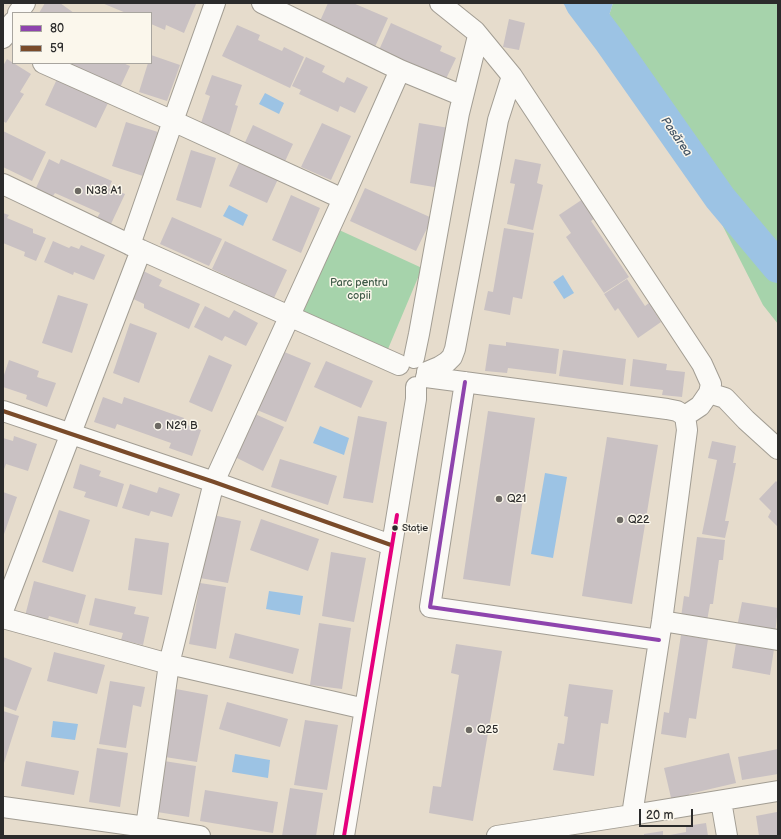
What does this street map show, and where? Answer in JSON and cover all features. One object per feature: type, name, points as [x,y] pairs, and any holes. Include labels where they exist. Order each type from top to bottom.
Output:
[{"type":"street","points":[[19,12],[25,3]]},
{"type":"street","points":[[3,611],[70,434],[136,247],[172,121],[215,3]]},
{"type":"street","points":[[262,3],[400,70],[463,96]]},
{"type":"street","points":[[440,3],[475,31],[512,76],[702,364],[711,384],[709,393],[700,406],[685,416]]},
{"type":"street","points":[[3,38],[12,24]]},
{"type":"street","points":[[344,836],[415,406],[419,334],[463,96],[478,36]]},
{"type":"street","points":[[3,45],[12,50]]},
{"type":"street","points":[[45,64],[343,199]]},
{"type":"street","points":[[145,831],[169,664],[214,482],[400,70]]},
{"type":"street","points":[[416,372],[439,367],[452,357],[455,348],[498,120],[512,76]]},
{"type":"street","points":[[3,184],[136,247],[416,372],[465,382],[667,409],[677,411],[685,416],[687,430],[660,631],[632,815]]},
{"type":"street","points":[[465,382],[430,607],[660,631],[778,640]]},
{"type":"street","points":[[709,393],[725,398],[746,420],[778,449]]},
{"type":"street","points":[[3,411],[214,482],[391,545]]},
{"type":"street","points":[[3,618],[169,664],[365,709]]},
{"type":"street","points":[[497,836],[558,831],[632,815],[778,791]]},
{"type":"street","points":[[721,801],[727,836]]},
{"type":"street","points":[[3,807],[145,831],[200,836]]},
{"type":"green space","points":[[613,3],[777,3],[778,324],[763,305],[704,189],[658,133],[602,53],[590,26],[607,22]]},
{"type":"green space","name":"Parc pentru copii","points":[[337,229],[422,268],[388,349],[298,311]]},
{"type":"water","points":[[563,3],[613,3],[607,22],[590,26],[567,9]]},
{"type":"water","points":[[265,93],[284,103],[279,114],[259,104]]},
{"type":"water","points":[[229,205],[248,215],[243,226],[223,216]]},
{"type":"water","points":[[563,275],[574,293],[564,299],[553,282]]},
{"type":"water","points":[[320,426],[349,438],[344,455],[313,443]]},
{"type":"water","points":[[545,473],[567,477],[553,558],[531,554]]},
{"type":"water","points":[[269,591],[303,596],[300,615],[266,609]]},
{"type":"water","points":[[53,721],[78,724],[75,740],[51,737]]},
{"type":"water","points":[[235,754],[270,760],[268,778],[232,772]]},
{"type":"building","points":[[45,3],[60,3],[73,12],[40,12]]},
{"type":"building","points":[[102,3],[196,4],[184,33],[166,25],[165,30],[152,24],[152,12],[124,12]]},
{"type":"building","points":[[328,3],[353,3],[388,18],[374,49],[317,28]]},
{"type":"building","points":[[509,19],[525,23],[519,50],[503,47]]},
{"type":"building","points":[[391,23],[442,46],[440,51],[456,58],[443,85],[379,50]]},
{"type":"building","points":[[237,25],[260,35],[258,40],[282,51],[284,47],[304,57],[290,88],[222,56]]},
{"type":"building","points":[[152,55],[180,65],[167,101],[139,92],[148,64],[152,64]]},
{"type":"building","points":[[306,57],[325,66],[322,72],[344,83],[347,77],[368,87],[355,113],[340,106],[338,112],[299,94],[301,90],[292,86]]},
{"type":"building","points":[[7,59],[12,62],[12,64],[15,64],[31,74],[20,92],[24,94],[6,123],[3,121],[3,66]]},
{"type":"building","points":[[69,64],[125,64],[130,66],[117,94],[66,71]]},
{"type":"building","points":[[212,75],[242,85],[235,105],[238,106],[229,136],[200,126],[210,96],[205,94]]},
{"type":"building","points":[[57,79],[108,103],[96,128],[45,105]]},
{"type":"building","points":[[126,122],[158,132],[143,176],[112,166]]},
{"type":"building","points":[[322,123],[351,136],[331,180],[301,167]]},
{"type":"building","points":[[419,123],[449,128],[440,188],[410,183]]},
{"type":"building","points":[[253,125],[293,144],[281,170],[241,151]]},
{"type":"building","points":[[3,131],[46,152],[32,181],[3,167]]},
{"type":"building","points":[[191,150],[216,158],[201,208],[176,200]]},
{"type":"building","name":"N38 A1","points":[[49,159],[59,164],[61,159],[112,181],[109,188],[125,194],[111,224],[97,218],[100,213],[55,193],[53,196],[36,188]]},
{"type":"building","points":[[515,159],[541,164],[537,183],[543,185],[533,230],[507,224],[515,184],[510,183]]},
{"type":"building","points":[[240,161],[278,179],[267,203],[229,186]]},
{"type":"building","points":[[365,188],[432,218],[416,251],[350,221]]},
{"type":"building","points":[[291,195],[320,208],[301,253],[272,240]]},
{"type":"building","points":[[583,199],[595,218],[591,221],[629,277],[604,293],[566,237],[571,233],[559,215]]},
{"type":"building","points":[[3,213],[9,215],[7,218],[33,229],[33,233],[46,238],[36,261],[24,256],[25,252],[3,243]]},
{"type":"building","points":[[172,217],[222,239],[209,266],[160,244]]},
{"type":"building","points":[[504,228],[534,233],[522,299],[513,297],[510,315],[484,310],[488,291],[493,292]]},
{"type":"building","points":[[53,241],[69,248],[71,246],[79,249],[81,245],[105,255],[94,280],[74,272],[73,275],[44,262]]},
{"type":"building","points":[[225,241],[287,270],[274,298],[212,269]]},
{"type":"building","points":[[139,269],[162,280],[159,286],[200,304],[189,329],[144,308],[144,304],[127,296]]},
{"type":"building","points":[[627,279],[645,306],[649,303],[661,322],[638,338],[618,308],[615,311],[604,294]]},
{"type":"building","points":[[58,295],[88,304],[72,353],[42,343]]},
{"type":"building","points":[[205,306],[229,318],[234,310],[258,323],[246,346],[225,336],[222,341],[194,327]]},
{"type":"building","points":[[130,323],[157,333],[139,383],[113,373]]},
{"type":"building","points":[[506,342],[559,349],[556,374],[508,368],[507,373],[485,371],[489,344],[506,346]]},
{"type":"building","points":[[563,350],[626,359],[623,385],[559,376]]},
{"type":"building","points":[[282,351],[311,363],[286,422],[257,410]]},
{"type":"building","points":[[209,355],[232,365],[212,412],[189,402]]},
{"type":"building","points":[[633,359],[667,364],[666,370],[685,372],[682,397],[662,395],[663,390],[630,386]]},
{"type":"building","points":[[9,360],[39,371],[37,377],[56,383],[47,407],[26,399],[27,395],[3,387],[3,378]]},
{"type":"building","points":[[326,361],[373,381],[361,408],[314,387]]},
{"type":"building","name":"N29 B","points":[[103,397],[122,404],[124,397],[184,418],[182,423],[201,430],[192,456],[169,448],[171,443],[117,424],[115,429],[94,422]]},
{"type":"building","name":"Q21","points":[[488,411],[535,418],[510,586],[463,579]]},
{"type":"building","points":[[255,414],[284,427],[263,471],[235,457]]},
{"type":"building","points":[[358,416],[387,422],[373,503],[343,498]]},
{"type":"building","points":[[14,436],[37,444],[28,471],[6,464],[3,472],[3,438],[13,441]]},
{"type":"building","name":"Q22","points":[[607,437],[658,445],[632,604],[582,596]]},
{"type":"building","points":[[712,441],[736,446],[733,463],[736,463],[725,521],[729,521],[725,538],[702,534],[717,460],[708,458]]},
{"type":"building","points":[[280,459],[337,476],[328,505],[271,487]]},
{"type":"building","points":[[80,464],[101,471],[99,476],[124,484],[117,507],[84,497],[86,492],[73,488]]},
{"type":"building","points":[[776,481],[778,483],[778,527],[768,517],[771,511],[759,499]]},
{"type":"building","points":[[130,484],[157,493],[159,487],[180,494],[172,517],[151,511],[149,516],[122,508]]},
{"type":"building","points":[[3,492],[17,497],[3,537]]},
{"type":"building","points":[[59,510],[90,520],[73,572],[42,562]]},
{"type":"building","points":[[213,515],[241,521],[228,583],[200,578]]},
{"type":"building","points":[[261,519],[319,539],[308,571],[250,550]]},
{"type":"building","points":[[697,537],[725,540],[723,560],[719,560],[713,604],[710,604],[707,621],[681,617],[684,596],[689,597]]},
{"type":"building","points":[[135,538],[169,543],[162,595],[128,590]]},
{"type":"building","points":[[331,552],[366,558],[354,622],[322,616]]},
{"type":"building","points":[[34,581],[86,595],[78,624],[49,616],[47,622],[25,616]]},
{"type":"building","points":[[200,583],[226,587],[216,649],[189,644]]},
{"type":"building","points":[[95,598],[136,607],[134,614],[149,617],[143,645],[121,640],[123,633],[89,625]]},
{"type":"building","points":[[742,602],[778,608],[775,634],[737,627]]},
{"type":"building","points":[[319,623],[351,628],[342,689],[310,685]]},
{"type":"building","points":[[235,633],[299,649],[293,674],[229,658]]},
{"type":"building","points":[[681,635],[708,639],[696,719],[689,718],[686,738],[661,734],[664,712],[669,713]]},
{"type":"building","points":[[736,643],[774,649],[770,675],[732,668]]},
{"type":"building","name":"Q25","points":[[456,644],[502,651],[473,821],[429,813],[433,786],[441,787],[459,675],[451,673]]},
{"type":"building","points":[[54,652],[105,665],[97,694],[47,681]]},
{"type":"building","points":[[3,657],[32,668],[16,711],[3,706]]},
{"type":"building","points":[[110,681],[145,687],[141,707],[133,705],[126,748],[99,744]]},
{"type":"building","points":[[569,684],[613,690],[608,724],[601,723],[594,776],[553,770],[558,743],[564,744],[568,717],[564,716]]},
{"type":"building","points":[[176,689],[208,695],[197,762],[165,757]]},
{"type":"building","points":[[227,702],[288,719],[280,747],[219,729]]},
{"type":"building","points":[[3,711],[19,716],[4,763],[3,762]]},
{"type":"building","points":[[305,720],[338,725],[327,790],[294,785]]},
{"type":"building","points":[[97,748],[128,753],[120,807],[89,802]]},
{"type":"building","points":[[778,749],[778,774],[742,780],[738,757]]},
{"type":"building","points":[[729,753],[736,783],[689,794],[690,798],[672,802],[664,768]]},
{"type":"building","points":[[26,761],[79,771],[74,795],[21,786]]},
{"type":"building","points":[[164,761],[196,766],[189,817],[157,812]]},
{"type":"building","points":[[290,788],[323,793],[316,836],[282,836]]},
{"type":"building","points":[[205,790],[278,802],[273,833],[200,821]]},
{"type":"building","points":[[777,812],[778,836],[759,836],[756,816]]},
{"type":"building","points":[[706,823],[708,836],[665,836],[686,832],[686,826]]},
{"type":"building","points":[[663,831],[663,836],[644,836],[644,834]]},
{"type":"waterway","name":"Pasărea","points":[[581,3],[609,40],[720,198],[778,267]]},
{"type":"transit line","name":"80","points":[[465,382],[430,607],[659,640]]},
{"type":"transit line","name":"59","points":[[3,411],[214,482],[391,545]]},
{"type":"transit line","points":[[344,836],[397,515]]},
{"type":"place","name":"N38 A1","points":[[78,191]]},
{"type":"place","name":"N29 B","points":[[158,426]]},
{"type":"place","name":"Q21","points":[[499,499]]},
{"type":"place","name":"Q22","points":[[620,520]]},
{"type":"place","name":"Stație","points":[[395,528]]},
{"type":"place","name":"Q25","points":[[469,730]]}]
